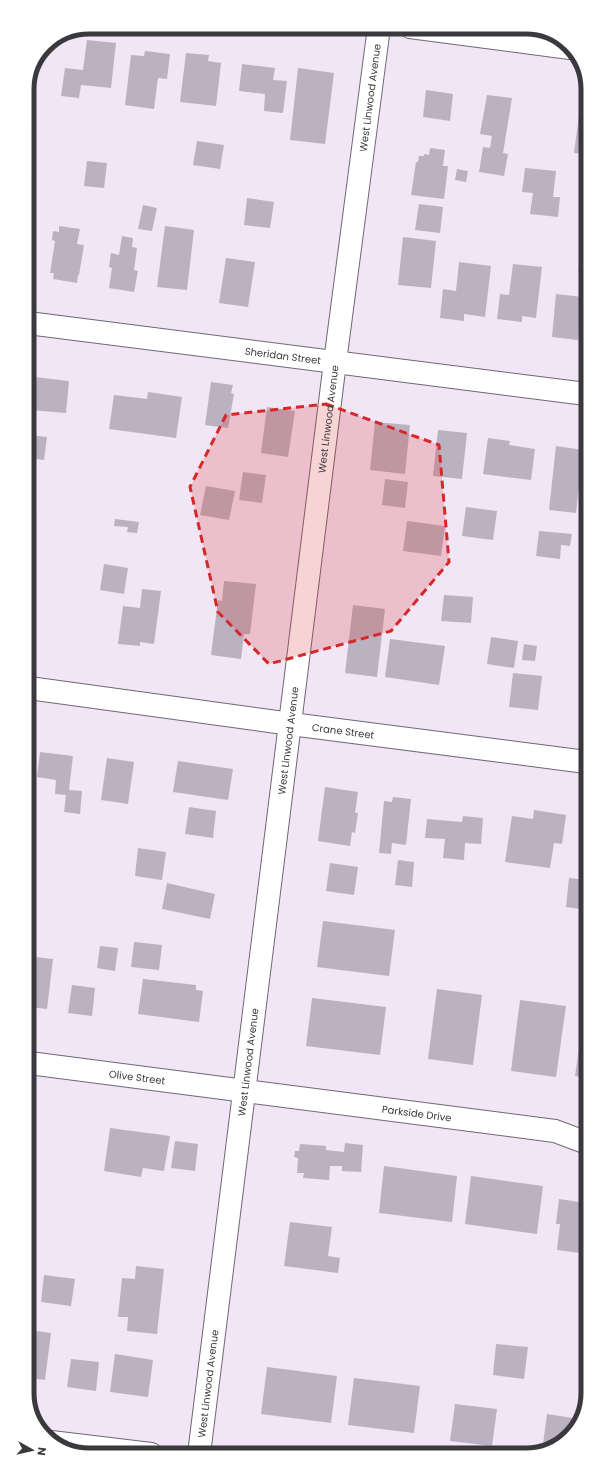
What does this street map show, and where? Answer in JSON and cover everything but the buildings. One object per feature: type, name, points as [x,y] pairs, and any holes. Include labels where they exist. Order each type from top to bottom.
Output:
[{"type":"street","name":"West Linwood Avenue","points":[[200,1448],[335,362],[378,34]]},
{"type":"street","points":[[463,34],[562,47]]},
{"type":"street","name":"Sheridan Street","points":[[34,324],[581,393]]},
{"type":"street","name":"Crane Street","points":[[34,689],[581,761]]},
{"type":"street","name":"Olive Street","points":[[34,1064],[245,1091]]},
{"type":"street","name":"Parkside Drive","points":[[245,1091],[556,1131],[581,1141]]},
{"type":"street","points":[[68,1444],[101,1448]]},
{"type":"highlighted area","points":[[326,404],[439,445],[449,562],[391,631],[269,664],[218,612],[190,487],[226,415]]}]
